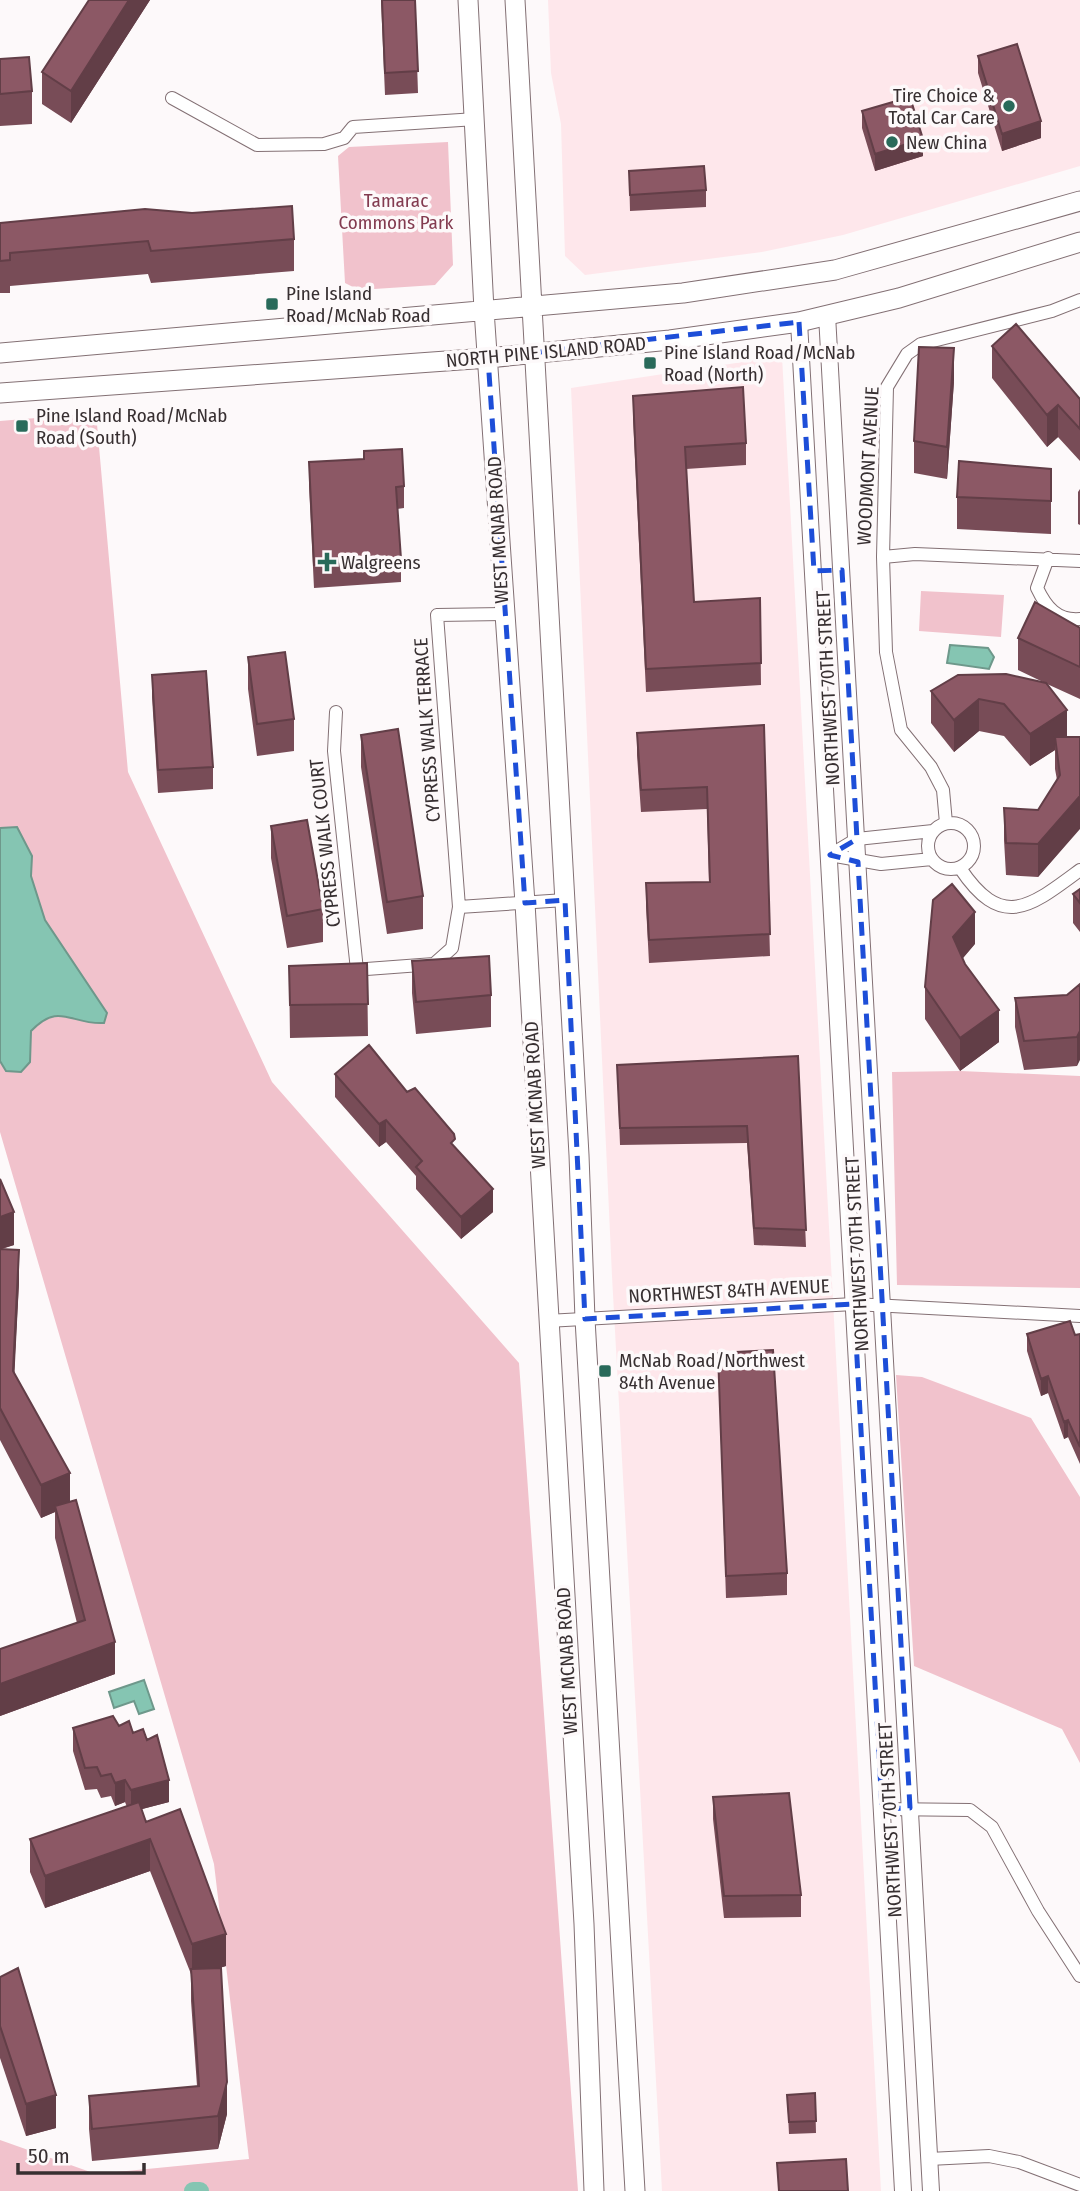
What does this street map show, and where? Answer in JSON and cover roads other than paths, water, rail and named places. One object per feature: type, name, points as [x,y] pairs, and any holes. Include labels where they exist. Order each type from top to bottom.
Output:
[{"type":"main road","name":"WEST MCNAB ROAD","points":[[468,0],[484,310],[525,903],[547,1321],[584,1924],[594,2191]]},
{"type":"main road","name":"WEST MCNAB ROAD","points":[[515,0],[565,900],[585,1319],[635,2191]]},
{"type":"main road","points":[[0,353],[683,293],[835,270],[1080,201]]},
{"type":"main road","name":"NORTH PINE ISLAND ROAD","points":[[0,393],[488,358],[670,340],[799,322],[990,272],[1080,242]]},
{"type":"street","points":[[172,98],[257,145],[324,144],[344,138],[353,127],[475,118]]},
{"type":"street","name":"WOODMONT AVENUE","points":[[946,823],[943,790],[931,767],[901,730],[892,697],[886,652],[883,558],[887,387],[907,354],[921,344],[1052,311],[1080,300]]},
{"type":"street","name":"NORTHWEST 70TH STREET","points":[[827,315],[931,2191]]},
{"type":"street","name":"NORTHWEST 70TH STREET","points":[[799,322],[903,2191]]},
{"type":"street","points":[[807,461],[835,458]]},
{"type":"street","name":"WOODMONT AVENUE","points":[[883,558],[915,554],[1080,561]]},
{"type":"street","points":[[1048,558],[1037,588],[1046,607],[1068,620],[1080,619]]},
{"type":"street","points":[[814,571],[842,570]]},
{"type":"street","name":"CYPRESS WALK TERRACE","points":[[334,971],[434,964],[452,948],[459,907],[438,615],[503,614]]},
{"type":"street","name":"CYPRESS WALK COURT","points":[[336,712],[334,751],[357,970]]},
{"type":"street","points":[[830,855],[857,839],[933,831],[946,823],[967,828],[975,841],[972,858],[960,868],[944,868],[932,859],[928,844],[933,831]]},
{"type":"street","points":[[830,855],[881,864],[932,859]]},
{"type":"street","points":[[960,868],[982,897],[999,906],[1020,906],[1036,901],[1080,870]]},
{"type":"street","points":[[459,907],[565,900]]},
{"type":"street","points":[[839,1030],[867,1028]]},
{"type":"street","name":"NORTHWEST 84TH AVENUE","points":[[547,1321],[855,1304],[1080,1316]]},
{"type":"street","points":[[882,1809],[970,1810],[992,1827],[1038,1911],[1080,1976]]},
{"type":"street","points":[[929,2158],[989,2156],[1019,2162],[1080,2185]]},
{"type":"waterway","points":[[193,2191],[200,2191]]},
{"type":"place","name":"Tire Choice & Total Car Care","points":[[1009,106]]},
{"type":"place","name":"New China","points":[[892,142]]},
{"type":"place","name":"Pine Island Road/McNab Road","points":[[272,304]]},
{"type":"place","name":"Pine Island Road/McNab Road (North)","points":[[650,363]]},
{"type":"place","name":"Pine Island Road/McNab Road (South)","points":[[22,426]]},
{"type":"place","name":"Walgreens","points":[[327,562]]},
{"type":"place","name":"McNab Road/Northwest 84th Avenue","points":[[605,1371]]},
{"type":"park label","name":"Tamarac Commons Park","points":[[396,211]]}]
